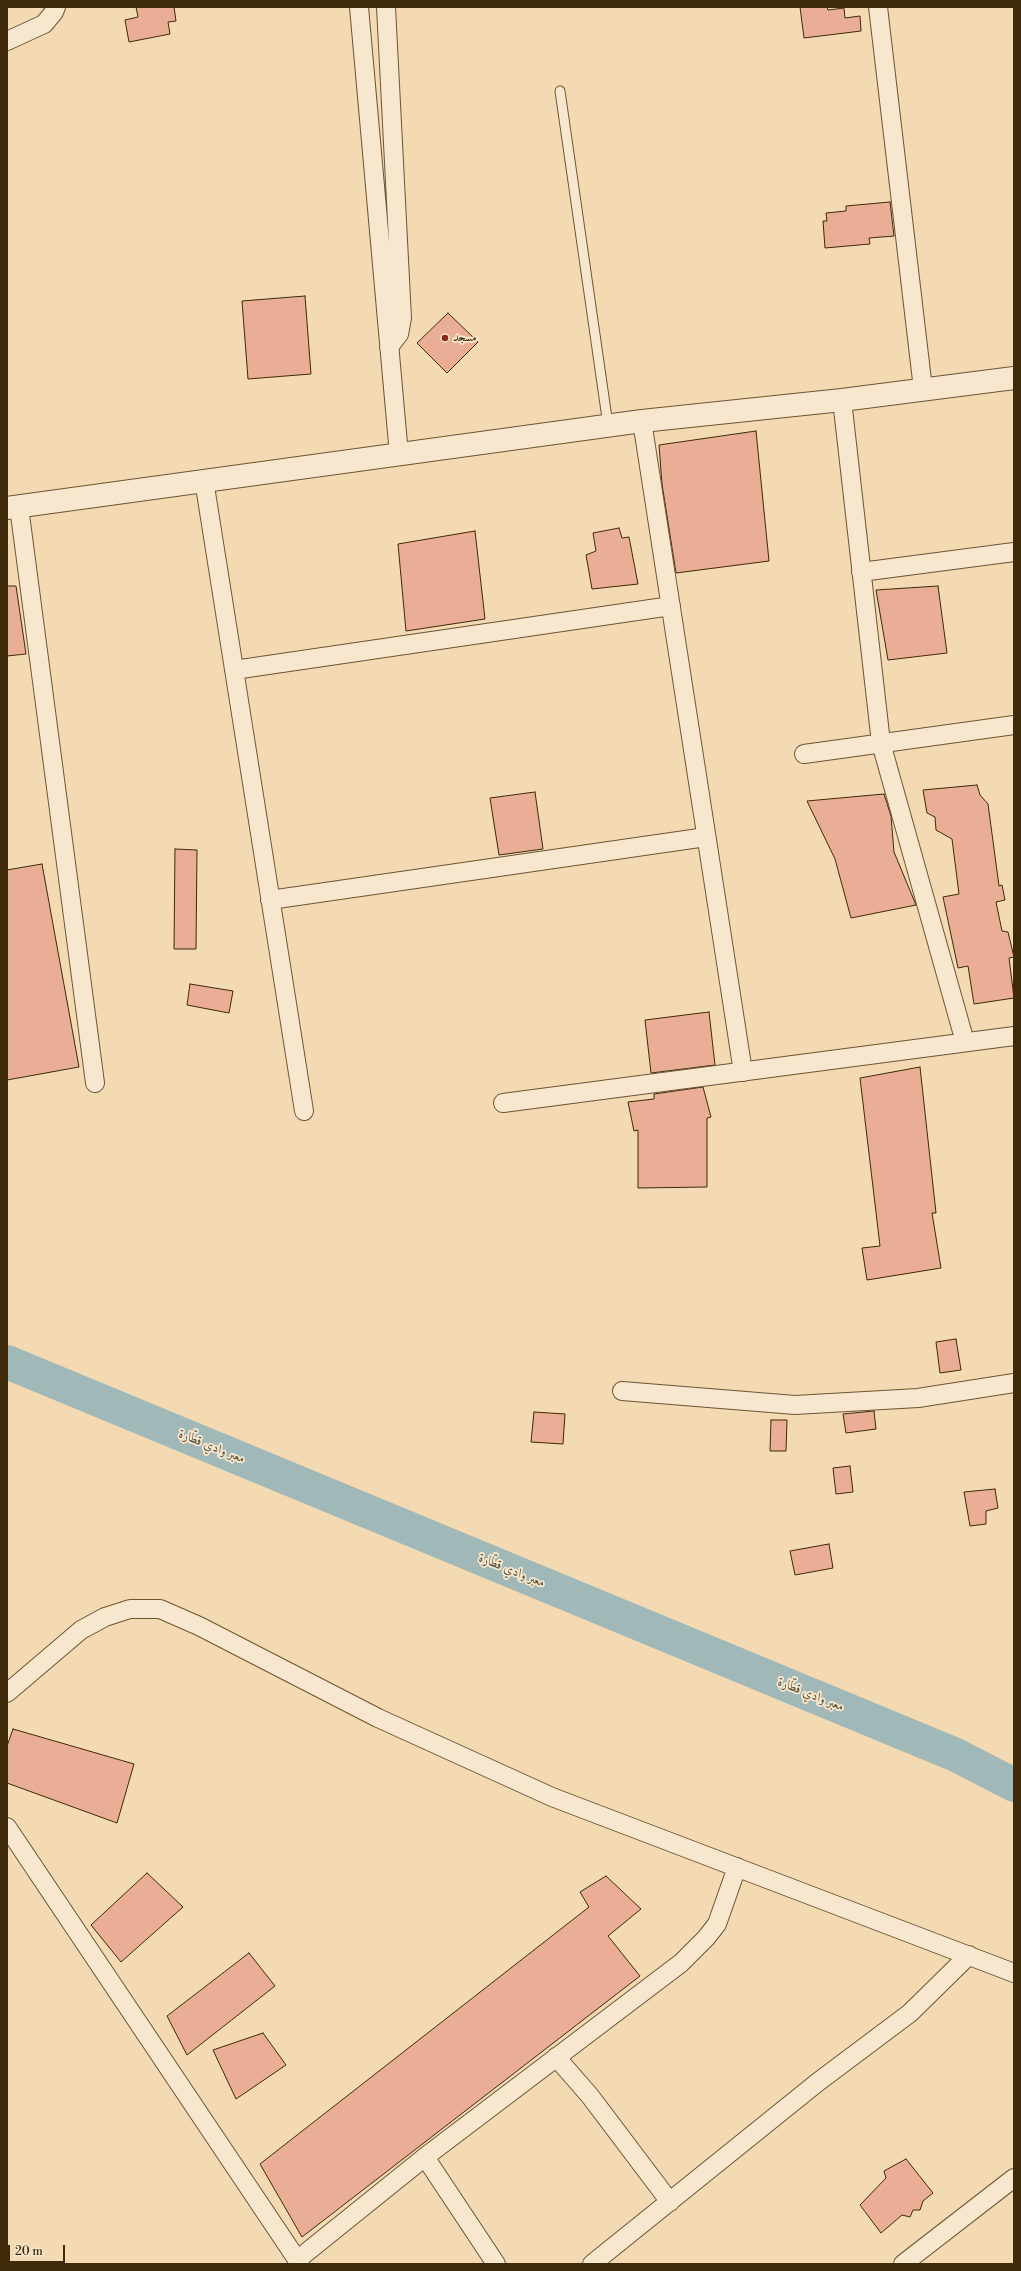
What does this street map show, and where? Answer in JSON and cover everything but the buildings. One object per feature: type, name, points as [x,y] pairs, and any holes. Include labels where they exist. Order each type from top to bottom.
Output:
[{"type":"street","points":[[7,41],[44,24],[54,12],[56,7]]},
{"type":"street","points":[[359,7],[399,455]]},
{"type":"street","points":[[386,7],[402,318],[399,334],[390,347]]},
{"type":"street","points":[[878,7],[923,389]]},
{"type":"street","points":[[95,1083],[13,507],[608,425],[842,400],[1014,378]]},
{"type":"street","points":[[842,400],[881,743],[965,1042]]},
{"type":"street","points":[[642,421],[742,1072]]},
{"type":"street","points":[[204,480],[304,1111]]},
{"type":"street","points":[[861,572],[1014,552]]},
{"type":"street","points":[[234,670],[670,606]]},
{"type":"street","points":[[804,754],[1014,725]]},
{"type":"street","points":[[270,900],[706,837]]},
{"type":"street","points":[[503,1103],[1014,1036]]},
{"type":"street","points":[[622,1391],[795,1405],[918,1398],[1014,1383]]},
{"type":"street","points":[[7,1693],[81,1630],[105,1617],[130,1609],[160,1609],[199,1626],[378,1718],[552,1797],[1014,1973]]},
{"type":"street","points":[[7,1826],[298,2262],[425,2157],[682,1962],[706,1938],[717,1924],[737,1867]]},
{"type":"street","points":[[592,2264],[818,2082],[910,2013],[969,1956]]},
{"type":"street","points":[[556,2057],[590,2096],[670,2202]]},
{"type":"street","points":[[425,2157],[496,2264]]},
{"type":"street","points":[[903,2264],[1014,2178]]},
{"type":"lane","points":[[560,91],[608,425]]},
{"type":"waterway","name":"معبر وادي قطّارة","points":[[7,1362],[956,1755],[1014,1785]]},
{"type":"place","name":"مسجد","points":[[445,338]]}]
